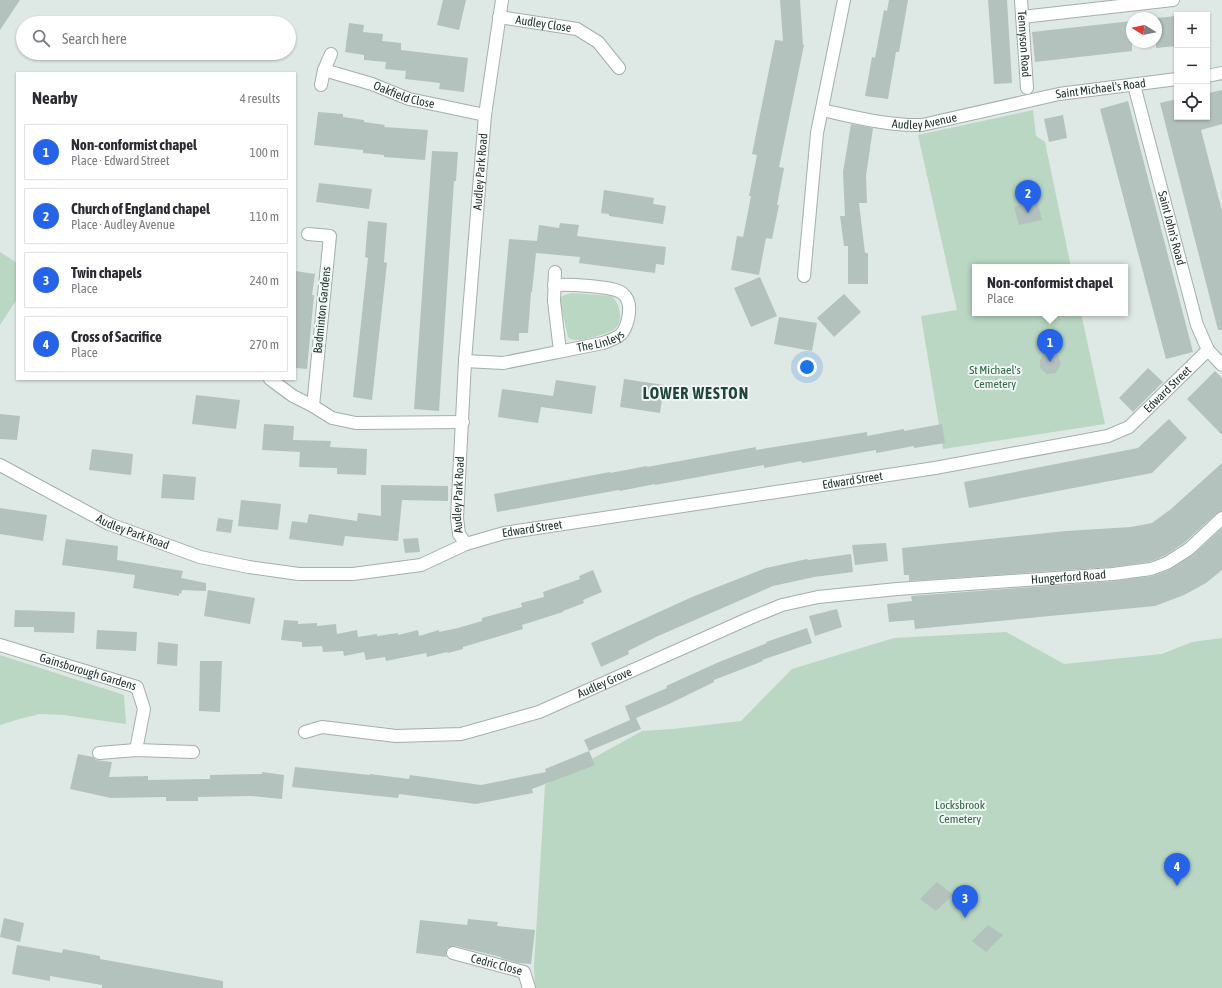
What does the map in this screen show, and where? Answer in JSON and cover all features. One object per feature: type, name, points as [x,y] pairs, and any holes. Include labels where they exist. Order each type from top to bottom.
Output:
[{"type":"street","name":"Audley Park Road","points":[[0,465],[109,524],[200,556],[249,567],[300,574],[353,574],[420,565],[466,544],[459,534],[457,518],[465,361],[485,115],[502,0]]},
{"type":"street","points":[[804,276],[817,133],[844,0]]},
{"type":"street","name":"Tennyson Road","points":[[1021,0],[1027,88]]},
{"type":"street","points":[[1022,17],[1173,0]]},
{"type":"street","name":"Audley Close","points":[[499,17],[578,29],[598,42],[620,68]]},
{"type":"street","points":[[321,85],[324,70],[331,54]]},
{"type":"street","name":"Oakfield Close","points":[[324,70],[372,84],[409,99],[485,115]]},
{"type":"street","points":[[1210,75],[1222,73]]},
{"type":"street","name":"Saint Michael's Road","points":[[1025,101],[1059,94],[1174,79]]},
{"type":"street","name":"Saint John's Road","points":[[1134,85],[1197,325],[1208,350],[1222,365]]},
{"type":"street","name":"Audley Avenue","points":[[822,110],[891,124],[922,125],[1025,101]]},
{"type":"street","name":"Badminton Gardens","points":[[308,234],[330,236],[313,406]]},
{"type":"street","name":"The Linleys","points":[[555,272],[554,301],[560,351]]},
{"type":"street","name":"The Linleys","points":[[465,361],[503,363],[603,343],[617,338],[625,330],[629,316],[629,301],[622,292],[570,284],[554,285]]},
{"type":"street","name":"Edward Street","points":[[466,544],[504,533],[935,468],[1108,436],[1128,427],[1208,350]]},
{"type":"street","points":[[271,380],[293,396],[332,418],[356,423],[463,422]]},
{"type":"street","name":"Hungerford Road","points":[[897,589],[1113,574],[1151,568],[1167,563],[1189,549],[1222,518]]},
{"type":"street","name":"Audley Grove","points":[[305,732],[322,727],[396,736],[461,734],[539,712],[782,605],[818,597],[897,589]]},
{"type":"street","name":"Gainsborough Gardens","points":[[0,645],[137,687],[144,709],[136,750]]},
{"type":"street","points":[[100,753],[136,750],[194,752]]},
{"type":"street","name":"Cedric Close","points":[[453,953],[524,972],[529,988]]},
{"type":"green space","name":"St Michael's Cemetery","points":[[1033,110],[1036,136],[1045,142],[1070,264],[972,264],[972,316],[1082,316],[1105,424],[943,449],[921,316],[957,310],[918,135]]},
{"type":"green space","points":[[0,252],[16,262],[16,301],[0,325]]},
{"type":"green space","points":[[572,293],[611,296],[617,303],[620,312],[618,325],[615,329],[602,335],[579,340],[569,338],[560,302],[562,296]]},
{"type":"green space","name":"Locksbrook Cemetery","points":[[1006,632],[1064,664],[1162,654],[1192,642],[1222,638],[1222,988],[535,988],[534,967],[545,785],[642,731],[741,721],[792,669],[894,638]]},
{"type":"green space","points":[[0,655],[124,695],[126,724],[64,715],[40,714],[0,725]]},
{"type":"building","points":[[0,0],[20,0],[0,30]]},
{"type":"building","points":[[443,0],[466,0],[459,30],[437,25]]},
{"type":"building","points":[[780,0],[800,0],[804,45],[779,167],[784,168],[777,205],[779,205],[772,239],[766,238],[759,275],[731,270],[737,236],[743,237],[747,217],[751,196],[749,196],[757,155],[752,154],[775,40],[783,41]]},
{"type":"building","points":[[889,0],[908,0],[899,52],[896,52],[888,99],[865,96],[872,57],[875,58],[884,10],[887,11]]},
{"type":"building","points":[[988,0],[1007,0],[1012,83],[994,84]]},
{"type":"building","points":[[1174,16],[1174,46],[1162,47],[1162,17]]},
{"type":"building","points":[[1126,22],[1126,48],[1132,48],[1132,51],[1035,62],[1032,32]]},
{"type":"building","points":[[349,23],[364,25],[363,32],[383,34],[382,41],[401,43],[401,50],[468,58],[464,92],[439,89],[440,83],[405,79],[406,71],[385,69],[386,62],[364,60],[364,55],[345,52]]},
{"type":"building","points":[[1222,90],[1222,124],[1201,130],[1222,211],[1222,330],[1218,330],[1160,103],[1174,100],[1174,120],[1210,120],[1210,93]]},
{"type":"building","points":[[1128,101],[1193,352],[1166,359],[1100,109]]},
{"type":"building","points":[[318,112],[343,114],[343,117],[385,125],[384,127],[428,130],[425,160],[384,157],[384,155],[363,153],[363,150],[314,145]]},
{"type":"building","points":[[1063,115],[1067,138],[1049,142],[1044,119]]},
{"type":"building","points":[[851,124],[873,128],[866,176],[867,203],[859,203],[865,253],[868,253],[868,284],[848,284],[848,246],[844,246],[840,216],[845,216],[843,172]]},
{"type":"building","points":[[432,151],[458,152],[456,181],[454,181],[439,411],[414,409]]},
{"type":"building","points":[[319,183],[372,189],[369,209],[316,202]]},
{"type":"building","points":[[604,190],[654,198],[653,204],[666,206],[663,224],[609,216],[609,214],[601,213]]},
{"type":"building","points":[[1037,201],[1042,220],[1019,225],[1014,207]]},
{"type":"building","points":[[368,221],[387,223],[384,262],[387,263],[372,400],[353,397],[368,258],[365,257]]},
{"type":"building","points":[[560,223],[579,225],[577,236],[666,247],[664,265],[656,264],[655,273],[579,263],[580,257],[536,253],[528,333],[519,333],[519,341],[500,340],[509,239],[537,241],[539,225],[559,228]]},
{"type":"building","points":[[296,271],[315,274],[312,295],[314,295],[307,369],[296,368]]},
{"type":"building","points":[[760,277],[777,316],[751,327],[734,288]]},
{"type":"building","points":[[844,294],[861,312],[834,337],[817,318]]},
{"type":"building","points":[[779,317],[817,323],[812,351],[774,344]]},
{"type":"building","points":[[1050,351],[1058,355],[1061,364],[1056,373],[1047,374],[1040,368],[1040,360],[1044,353]]},
{"type":"building","points":[[1148,368],[1163,382],[1133,412],[1119,398]]},
{"type":"building","points":[[1215,371],[1222,378],[1222,435],[1187,399]]},
{"type":"building","points":[[624,379],[664,385],[660,413],[620,407]]},
{"type":"building","points":[[556,380],[596,386],[592,414],[541,407],[538,423],[498,417],[502,389],[553,396]]},
{"type":"building","points":[[196,395],[240,400],[236,429],[192,424]]},
{"type":"building","points":[[0,414],[20,416],[17,440],[0,439]]},
{"type":"building","points":[[1169,419],[1187,438],[1152,473],[969,508],[964,482],[1138,448]]},
{"type":"building","points":[[264,424],[294,426],[293,440],[331,441],[330,447],[367,449],[366,475],[337,474],[337,468],[299,467],[300,452],[262,450]]},
{"type":"building","points":[[942,424],[945,443],[914,448],[914,446],[876,453],[876,450],[764,468],[764,465],[497,512],[494,494],[756,447],[756,450],[867,432],[867,436]]},
{"type":"building","points":[[92,449],[133,454],[131,475],[89,470]]},
{"type":"building","points":[[1222,463],[1222,511],[1217,513],[1184,543],[1164,556],[1149,562],[1112,567],[909,581],[909,575],[904,575],[902,548],[1066,531],[1131,527],[1152,523],[1171,509]]},
{"type":"building","points":[[163,474],[196,477],[194,500],[161,498]]},
{"type":"building","points":[[381,485],[448,486],[448,501],[402,500],[398,541],[345,536],[343,546],[289,539],[292,521],[307,523],[309,514],[357,521],[358,513],[381,516]]},
{"type":"building","points":[[241,500],[281,504],[278,530],[238,526]]},
{"type":"building","points":[[0,508],[47,515],[43,541],[0,534]]},
{"type":"building","points":[[218,518],[233,520],[231,533],[216,531]]},
{"type":"building","points":[[1222,528],[1222,570],[1206,583],[1184,595],[1155,606],[915,629],[914,620],[889,622],[887,604],[912,601],[911,596],[1114,581],[1153,576],[1171,569],[1193,555]]},
{"type":"building","points":[[418,538],[420,552],[405,553],[403,539]]},
{"type":"building","points":[[66,539],[118,546],[117,560],[183,571],[181,578],[206,583],[206,591],[182,590],[181,594],[179,593],[179,596],[133,588],[135,575],[62,565]]},
{"type":"building","points":[[886,543],[888,561],[855,565],[852,545]]},
{"type":"building","points":[[851,554],[853,572],[814,577],[773,586],[658,636],[628,651],[629,654],[601,667],[591,643],[692,597],[766,568],[807,559]]},
{"type":"building","points":[[593,570],[602,592],[583,600],[584,603],[563,612],[522,625],[523,629],[448,653],[427,657],[426,653],[386,661],[385,657],[366,660],[364,652],[344,656],[343,651],[323,652],[322,646],[302,647],[302,642],[281,640],[284,620],[298,621],[298,624],[317,623],[317,626],[336,624],[337,634],[357,630],[358,637],[377,634],[377,636],[398,633],[398,635],[418,630],[419,636],[439,630],[439,632],[458,628],[482,621],[482,618],[522,607],[521,603],[544,597],[543,592],[580,579],[579,576]]},
{"type":"building","points":[[208,590],[255,598],[250,624],[204,616]]},
{"type":"building","points":[[837,609],[842,627],[815,636],[809,616]]},
{"type":"building","points":[[15,610],[75,612],[74,633],[34,632],[34,627],[14,627]]},
{"type":"building","points":[[807,628],[812,643],[762,660],[763,661],[714,680],[714,682],[669,704],[636,718],[641,729],[589,751],[584,740],[630,720],[625,706],[667,688],[666,686],[719,662],[767,643],[766,642]]},
{"type":"building","points":[[97,630],[137,632],[136,651],[96,649]]},
{"type":"building","points":[[158,642],[178,644],[177,666],[157,664]]},
{"type":"building","points":[[200,661],[222,661],[220,712],[199,711]]},
{"type":"building","points":[[589,751],[595,765],[532,789],[533,793],[476,804],[399,794],[398,798],[292,787],[295,767],[409,779],[410,775],[481,785],[546,772],[545,769]]},
{"type":"building","points":[[78,754],[93,757],[96,760],[112,762],[109,777],[148,776],[148,780],[210,779],[210,775],[262,774],[262,772],[284,775],[282,799],[251,796],[198,797],[198,801],[166,801],[166,797],[111,798],[70,789]]},
{"type":"building","points":[[937,882],[953,895],[936,911],[920,899]]},
{"type":"building","points":[[4,918],[24,923],[20,942],[0,937]]},
{"type":"building","points":[[468,919],[498,922],[497,926],[535,930],[531,964],[518,963],[501,957],[455,946],[447,948],[446,957],[416,953],[420,920],[467,925]]},
{"type":"building","points":[[988,925],[1003,935],[986,952],[972,941]]},
{"type":"building","points":[[17,945],[62,953],[63,949],[100,956],[100,959],[223,981],[223,988],[102,988],[102,985],[50,976],[50,981],[12,974]]},
{"type":"place","name":"Church of England chapel","points":[[1028,213]]},
{"type":"place","name":"Non-conformist chapel","points":[[1050,362]]},
{"type":"place","name":"Cross of Sacrifice","points":[[1177,886]]},
{"type":"place","name":"Twin chapels","points":[[965,918]]},
{"type":"district","name":"LOWER WESTON","points":[[696,393]]}]
